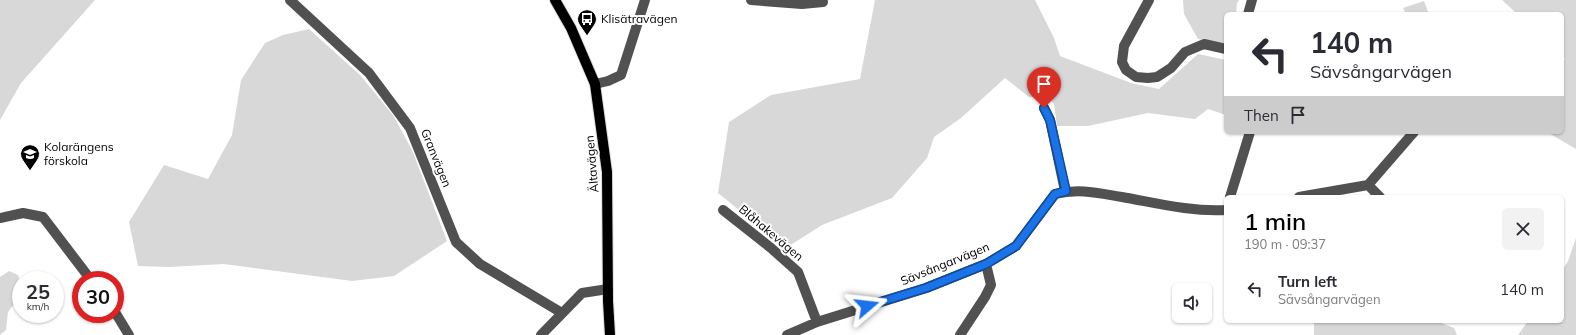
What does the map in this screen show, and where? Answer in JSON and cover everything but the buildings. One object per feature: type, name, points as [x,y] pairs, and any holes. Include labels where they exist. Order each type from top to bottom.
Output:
[{"type":"main road","name":"Ältavägen","points":[[555,0],[571,28],[595,84],[607,172],[610,335]]},
{"type":"street","name":"Granvägen","points":[[290,0],[369,73],[410,128],[456,242],[480,264],[562,313]]},
{"type":"street","points":[[595,84],[608,81],[622,75],[645,0]]},
{"type":"street","points":[[751,0],[802,4],[823,2]]},
{"type":"street","points":[[1149,0],[1124,46],[1122,62],[1126,70],[1136,77],[1157,77],[1171,68],[1185,52],[1204,44],[1224,49]]},
{"type":"street","points":[[1249,12],[1252,0]]},
{"type":"street","points":[[1044,108],[1050,120],[1066,191],[1080,190],[1180,207],[1211,211],[1224,210]]},
{"type":"street","points":[[1231,195],[1249,134]]},
{"type":"street","points":[[1310,195],[1368,185],[1412,134]]},
{"type":"street","points":[[1368,185],[1378,195]]},
{"type":"street","name":"Sävsångarvägen","points":[[786,335],[817,322],[926,288],[986,264],[1016,246],[1055,194],[1066,191]]},
{"type":"street","name":"Blåhakevägen","points":[[723,210],[771,248],[798,272],[817,322]]},
{"type":"street","points":[[0,218],[23,214],[43,217],[84,271]]},
{"type":"street","points":[[960,335],[985,297],[991,285],[986,264]]},
{"type":"street","points":[[541,335],[582,293],[608,289]]},
{"type":"street","points":[[122,323],[129,335]]},
{"type":"shaded area","points":[[0,0],[95,0],[21,83],[0,120]]},
{"type":"shaded area","points":[[875,0],[1035,0],[1054,38],[1060,56],[1131,83],[1159,89],[1198,54],[1224,60],[1224,114],[1208,109],[1195,119],[1148,113],[1088,126],[1057,126],[1054,104],[1049,98],[1029,97],[1005,78],[961,118],[934,137],[927,158],[892,198],[822,225],[786,248],[718,193],[729,122],[771,95],[860,79]]},
{"type":"shaded area","points":[[1183,0],[1239,0],[1237,3],[1236,12],[1224,12],[1224,44],[1198,39],[1184,14]]},
{"type":"shaded area","points":[[1502,0],[1576,0],[1576,149],[1550,134],[1564,134],[1564,12],[1515,12]]},
{"type":"shaded area","points":[[1424,1],[1428,12],[1405,12],[1403,8]]},
{"type":"shaded area","points":[[309,29],[360,75],[393,115],[412,150],[447,241],[394,276],[352,281],[224,264],[169,267],[138,266],[129,222],[164,165],[208,179],[232,135],[241,80],[265,43],[283,35]]},
{"type":"shaded area","points":[[1576,238],[1576,335],[1518,335],[1527,323],[1564,323],[1564,268],[1568,261]]},
{"type":"shaded area","points":[[9,271],[12,272],[12,307],[8,312],[6,330],[0,335],[0,277]]},
{"type":"shaded area","points":[[1314,323],[1441,323],[1454,328],[1457,335],[1314,335]]},
{"type":"place","name":"Klisätravägen","points":[[587,36]]},
{"type":"place","name":"Kolarängens förskola","points":[[30,171]]},
{"type":"route","points":[[867,306],[926,288],[986,264],[1016,246],[1055,194],[1066,191],[1050,120],[1044,108]]}]
